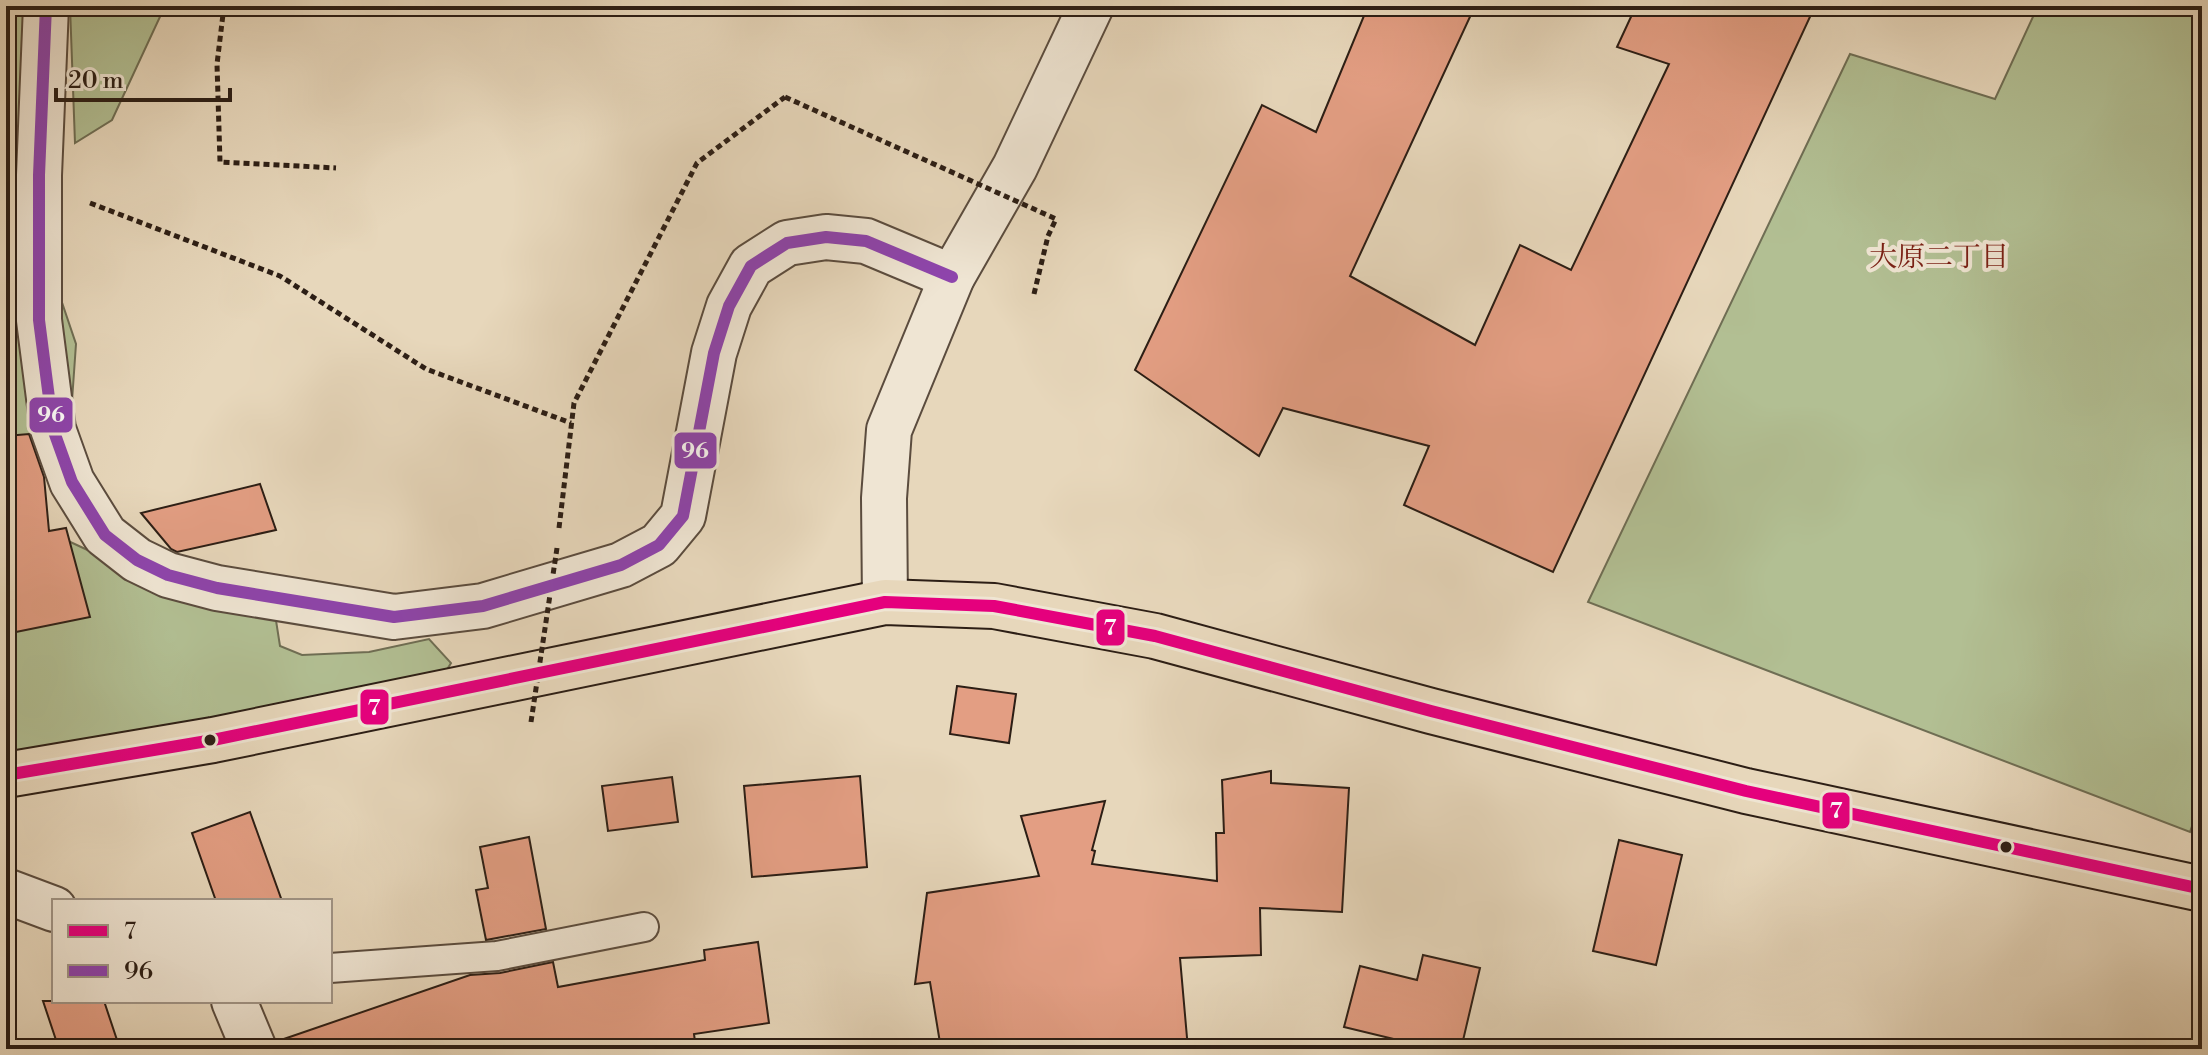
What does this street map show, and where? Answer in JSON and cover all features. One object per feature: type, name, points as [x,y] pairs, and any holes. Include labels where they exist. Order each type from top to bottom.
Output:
[{"type":"highway","points":[[6,775],[228,737],[885,602],[994,606],[1155,636],[1446,715],[1746,791],[2202,889]]},
{"type":"street","points":[[46,6],[39,175],[39,320],[53,429],[72,482],[105,535],[137,560],[168,575],[217,588],[394,617],[483,606],[621,565],[659,545],[683,516],[714,353],[729,306],[751,266],[787,243],[826,237],[866,241],[952,277]]},
{"type":"street","points":[[885,602],[884,498],[889,430],[952,277],[1015,167],[1091,6]]},
{"type":"street","points":[[6,891],[52,908]]},
{"type":"street","points":[[235,1003],[254,1049]]},
{"type":"lane","points":[[332,968],[497,956],[644,927]]},
{"type":"path","points":[[224,6],[217,64],[220,162],[336,168]]},
{"type":"path","points":[[531,722],[557,548],[574,403],[697,163],[785,97],[1056,219],[1048,236],[1034,294]]},
{"type":"path","points":[[78,198],[280,276],[426,369],[571,423]]},
{"type":"green space","points":[[6,6],[25,6],[27,199],[76,344],[71,415],[40,452],[6,452]]},
{"type":"green space","points":[[70,6],[165,6],[112,120],[75,143]]},
{"type":"green space","points":[[2038,6],[2202,6],[2202,797],[2190,832],[1588,602],[1850,54],[1995,99]]},
{"type":"green space","points":[[6,512],[139,574],[275,614],[280,646],[302,655],[369,652],[429,639],[451,663],[438,684],[6,764]]},
{"type":"building","points":[[1368,6],[1475,6],[1350,276],[1475,345],[1520,245],[1571,270],[1669,64],[1617,47],[1636,6],[1815,6],[1553,572],[1404,505],[1429,446],[1283,408],[1259,456],[1135,370],[1262,105],[1316,132]]},
{"type":"building","points":[[29,434],[44,477],[49,531],[66,528],[90,617],[6,634],[6,436]]},
{"type":"building","points":[[260,484],[276,530],[177,552],[141,513]]},
{"type":"building","points":[[957,686],[1016,694],[1009,743],[950,734]]},
{"type":"building","points":[[1271,771],[1271,783],[1349,788],[1342,912],[1260,908],[1261,955],[1180,958],[1188,1049],[941,1049],[930,982],[915,984],[927,893],[1039,876],[1021,816],[1105,801],[1092,850],[1095,851],[1092,864],[1217,881],[1216,833],[1224,833],[1222,780]]},
{"type":"building","points":[[860,776],[867,867],[752,877],[744,786]]},
{"type":"building","points":[[672,777],[678,822],[608,831],[602,786]]},
{"type":"building","points":[[250,812],[281,899],[215,899],[192,833]]},
{"type":"building","points":[[529,837],[546,929],[486,940],[476,890],[488,888],[480,847]]},
{"type":"building","points":[[1619,840],[1682,855],[1656,965],[1593,951]]},
{"type":"building","points":[[758,942],[769,1023],[694,1034],[696,1049],[279,1049],[278,1041],[470,975],[500,973],[553,962],[558,987],[705,960],[704,950]]},
{"type":"building","points":[[1423,955],[1480,968],[1461,1049],[1435,1049],[1344,1027],[1360,966],[1417,980]]},
{"type":"building","points":[[43,1001],[105,1003],[120,1049],[59,1049]]},
{"type":"transit line","name":"96","points":[[46,6],[39,175],[39,320],[53,429],[72,482],[105,535],[137,560],[168,575],[217,588],[394,617],[483,606],[621,565],[659,545],[683,516],[714,353],[729,306],[751,266],[787,243],[826,237],[866,241],[952,277]]},
{"type":"transit line","name":"7","points":[[6,775],[213,740],[885,602],[994,606],[1155,636],[1431,711],[1746,791],[2202,889]]},
{"type":"district","name":"大原二丁目","points":[[1939,256]]}]
